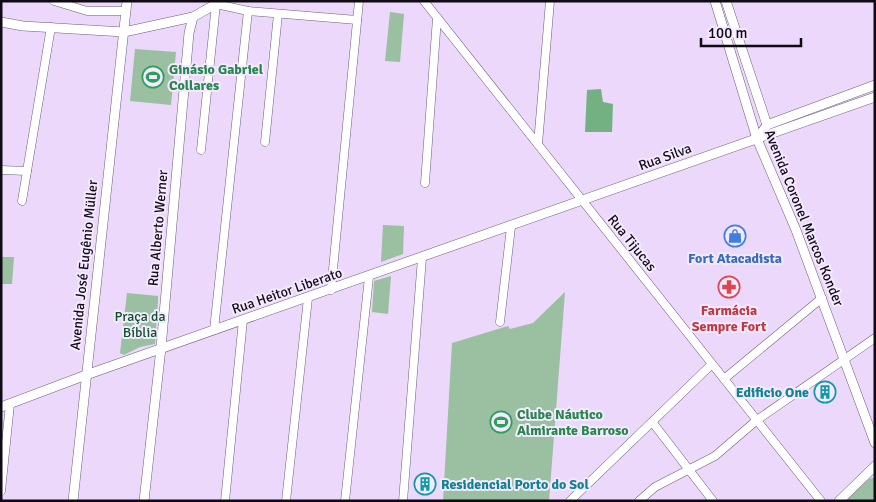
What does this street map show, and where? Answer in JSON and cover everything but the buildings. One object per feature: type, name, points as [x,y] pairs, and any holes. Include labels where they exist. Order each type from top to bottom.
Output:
[{"type":"main road","name":"Avenida José Eugênio Müller","points":[[73,501],[127,1]]},
{"type":"main road","name":"Avenida Coronel Marcos Konder","points":[[715,1],[757,139],[796,230],[875,443]]},
{"type":"main road","name":"Avenida Coronel Marcos Konder","points":[[726,1],[767,125]]},
{"type":"main road","points":[[1,22],[124,32],[192,17],[218,3]]},
{"type":"main road","name":"Rua Alberto Werner","points":[[144,501],[161,348],[192,17]]},
{"type":"main road","points":[[757,139],[767,125],[875,85]]},
{"type":"main road","name":"Rua Silva","points":[[583,201],[875,98]]},
{"type":"main road","name":"Rua Heitor Liberato","points":[[6,406],[161,348],[583,201]]},
{"type":"main road","points":[[838,501],[875,466]]},
{"type":"street","points":[[54,1],[87,11],[125,11]]},
{"type":"street","points":[[331,290],[358,1]]},
{"type":"street","name":"Rua Tijucas","points":[[424,1],[822,501]]},
{"type":"street","points":[[538,144],[550,1]]},
{"type":"street","points":[[201,150],[218,3],[248,11],[357,20]]},
{"type":"street","points":[[214,330],[248,11]]},
{"type":"street","points":[[264,142],[278,14]]},
{"type":"street","points":[[425,183],[437,18]]},
{"type":"street","points":[[22,201],[51,27]]},
{"type":"street","points":[[1,170],[27,171]]},
{"type":"street","points":[[500,322],[511,226]]},
{"type":"street","points":[[404,501],[422,258]]},
{"type":"street","points":[[345,501],[369,277]]},
{"type":"street","points":[[286,501],[308,298]]},
{"type":"street","points":[[724,378],[822,298]]},
{"type":"street","points":[[225,501],[243,320]]},
{"type":"street","points":[[639,501],[655,487],[690,470],[719,452],[757,420],[875,338]]},
{"type":"street","points":[[570,501],[712,364]]},
{"type":"street","points":[[1,491],[6,406]]},
{"type":"street","points":[[653,423],[712,500]]},
{"type":"green space","points":[[390,12],[404,14],[400,62],[385,61]]},
{"type":"green space","name":"Ginásio Gabriel Collares","points":[[135,49],[176,52],[171,105],[130,101]]},
{"type":"green space","points":[[601,89],[603,102],[613,104],[612,132],[585,132],[587,90]]},
{"type":"green space","points":[[383,225],[404,226],[403,254],[381,262]]},
{"type":"green space","points":[[1,257],[14,257],[12,284],[1,284]]},
{"type":"green space","points":[[391,276],[388,314],[372,312],[374,281]]},
{"type":"green space","name":"Clube Náutico Almirante Barroso","points":[[565,292],[549,501],[443,501],[452,343],[508,326],[510,329],[533,323]]},
{"type":"green space","name":"Praça da Bíblia","points":[[127,293],[158,296],[158,301],[155,344],[140,347],[124,355],[120,353]]},
{"type":"green space","points":[[875,477],[875,501],[846,501],[869,479]]},
{"type":"place","name":"Ginásio Gabriel Collares","points":[[153,77]]},
{"type":"place","name":"Fort Atacadista","points":[[735,236]]},
{"type":"place","name":"Farmácia Sempre Fort","points":[[729,287]]},
{"type":"place","name":"Edificio One","points":[[825,392]]},
{"type":"place","name":"Clube Náutico Almirante Barroso","points":[[501,422]]},
{"type":"place","name":"Residencial Porto do Sol","points":[[425,484]]}]
